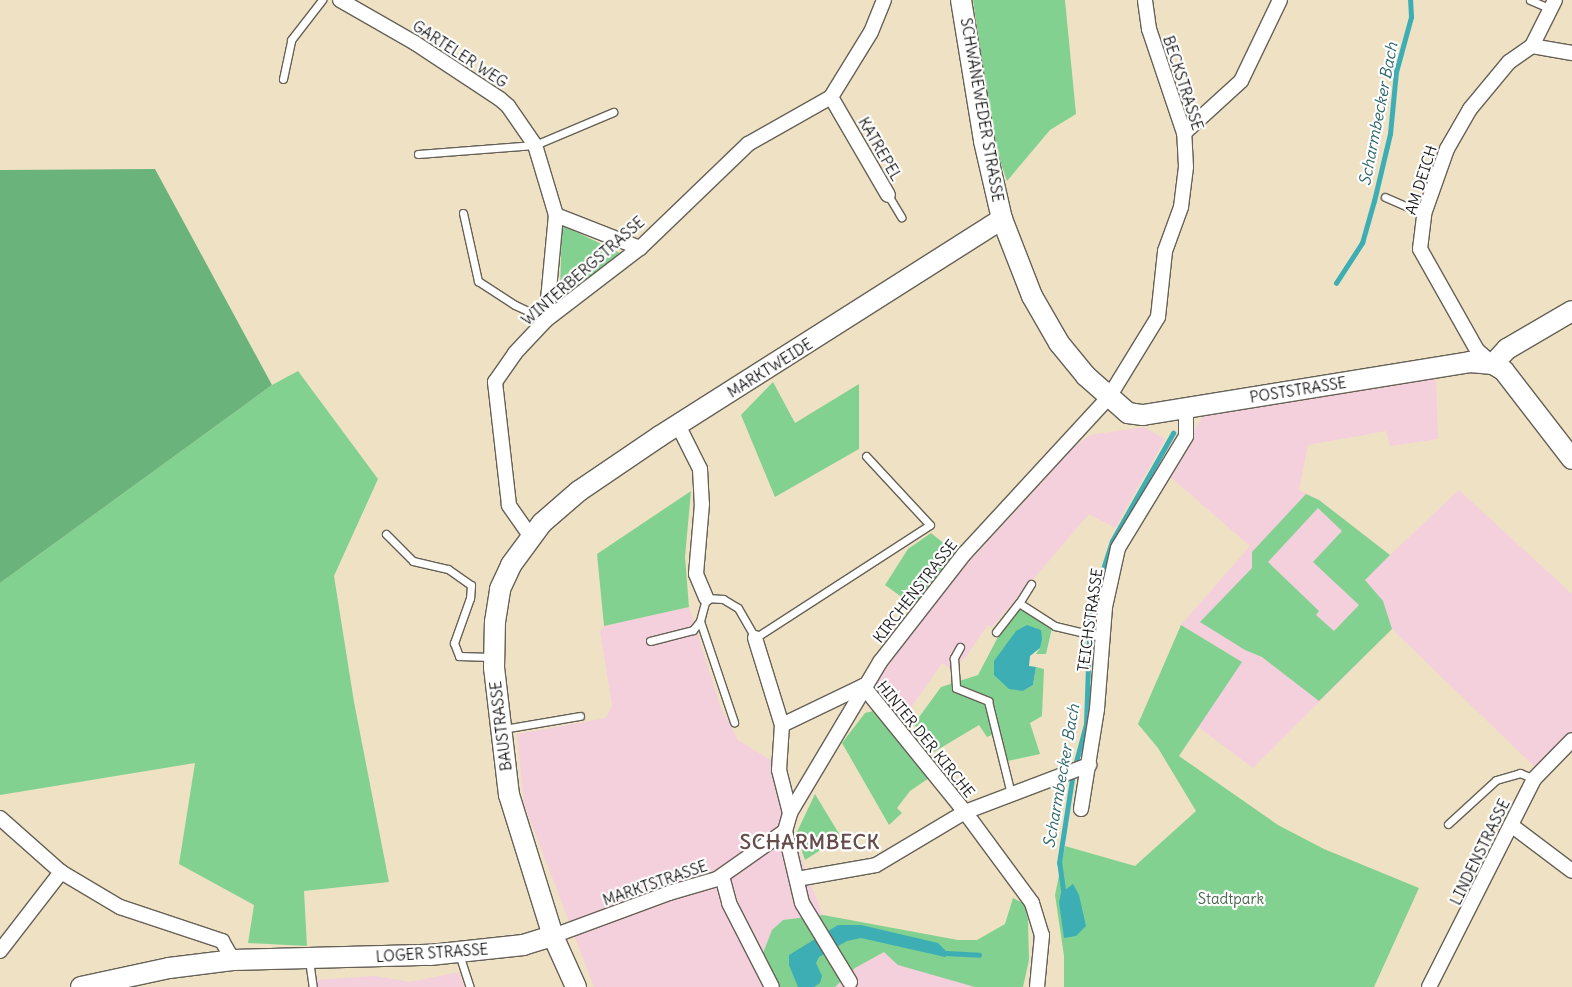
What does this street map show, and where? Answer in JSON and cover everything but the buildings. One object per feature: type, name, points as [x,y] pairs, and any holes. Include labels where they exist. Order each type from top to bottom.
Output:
[{"type":"street","name":"GARTELER WEG","points":[[340,0],[415,43],[500,99],[535,145],[556,215],[547,316]]},
{"type":"street","points":[[831,97],[871,32],[884,0]]},
{"type":"street","name":"SCHWANEWEDER STRASSE","points":[[961,0],[984,141],[1002,219],[1032,296],[1059,343],[1109,397]]},
{"type":"street","name":"BECKSTRASSE","points":[[1109,397],[1158,317],[1164,251],[1182,207],[1185,189],[1184,132],[1149,29],[1145,0]]},
{"type":"street","points":[[1184,132],[1240,81],[1280,0]]},
{"type":"street","name":"AM DEICH","points":[[1493,364],[1477,350],[1420,250],[1424,214],[1447,149],[1470,109],[1509,62],[1532,46],[1553,4]]},
{"type":"street","points":[[1532,46],[1572,53]]},
{"type":"street","name":"KATREPEL","points":[[831,97],[888,195]]},
{"type":"street","name":"WINTERBERGSTRASSE","points":[[536,530],[509,505],[495,382],[515,353],[547,316],[640,248],[748,144],[831,97]]},
{"type":"street","points":[[556,215],[640,248]]},
{"type":"street","name":"MARKTWEIDE","points":[[536,530],[579,491],[678,425],[1002,219]]},
{"type":"street","points":[[1572,311],[1508,349],[1493,364],[1504,371],[1572,459]]},
{"type":"street","name":"POSTSTRASSE","points":[[1109,397],[1128,413],[1143,415],[1462,363],[1493,364]]},
{"type":"street","name":"KIRCHENSTRASSE","points":[[785,831],[790,813],[863,686],[965,553],[1109,397]]},
{"type":"street","name":"TEICHSTRASSE","points":[[1081,810],[1085,766],[1097,709],[1093,635],[1118,548],[1186,436],[1186,408]]},
{"type":"street","points":[[678,425],[700,469],[701,509],[696,574],[706,598]]},
{"type":"street","name":"BAUSTRASSE","points":[[536,530],[510,565],[500,589],[494,658],[500,730],[509,795],[553,936],[576,987]]},
{"type":"street","points":[[755,638],[782,725],[779,770],[790,813]]},
{"type":"street","points":[[782,725],[863,686]]},
{"type":"street","name":"HINTER DER KIRCHE","points":[[863,686],[964,812],[1014,882],[1032,903],[1042,935],[1037,987]]},
{"type":"street","name":"LINDENSTRASSE","points":[[1429,987],[1534,779],[1572,740]]},
{"type":"street","points":[[964,812],[1085,766]]},
{"type":"street","name":"HINTER DER KIRCHE","points":[[797,880],[876,864],[964,812]]},
{"type":"street","points":[[0,818],[61,872],[120,907],[222,941],[233,960]]},
{"type":"street","points":[[1511,825],[1572,871]]},
{"type":"street","points":[[785,831],[802,902],[850,982]]},
{"type":"street","name":"MARKTSTRASSE","points":[[553,936],[649,900],[722,876],[785,831]]},
{"type":"street","points":[[0,951],[61,872]]},
{"type":"street","points":[[722,876],[729,903],[772,987]]},
{"type":"street","name":"LOGER STRASSE","points":[[81,987],[169,968],[233,960],[459,953],[523,945],[553,936]]},
{"type":"lane","points":[[283,79],[291,40],[322,0]]},
{"type":"lane","name":"AM DEICH","points":[[1530,0],[1553,4]]},
{"type":"lane","points":[[418,154],[535,145],[613,112]]},
{"type":"lane","name":"KATREPEL","points":[[888,195],[902,216]]},
{"type":"lane","points":[[1385,197],[1424,214]]},
{"type":"lane","points":[[463,213],[478,281],[515,305],[534,314],[547,316]]},
{"type":"lane","points":[[650,641],[693,630],[700,621],[706,598],[723,600],[738,608],[755,638],[930,525],[866,456]]},
{"type":"lane","points":[[386,534],[413,560],[448,569],[471,585],[470,598],[454,643],[458,656],[494,658]]},
{"type":"lane","points":[[996,632],[1031,584]]},
{"type":"lane","points":[[1019,603],[1055,626],[1093,635]]},
{"type":"lane","points":[[700,621],[734,722]]},
{"type":"lane","points":[[960,647],[954,658],[956,688],[988,701],[1010,794]]},
{"type":"lane","points":[[500,730],[580,716]]},
{"type":"lane","points":[[1448,824],[1496,780],[1520,773],[1534,779]]},
{"type":"lane","points":[[459,953],[470,987]]},
{"type":"lane","points":[[309,958],[313,987]]},
{"type":"shaded area","points":[[1436,376],[1438,439],[1390,446],[1386,431],[1308,445],[1299,490],[1319,500],[1390,555],[1459,490],[1572,594],[1572,740],[1540,772],[1392,629],[1253,768],[1197,726],[1242,662],[1181,625],[1250,546],[1168,475],[1205,412]]},
{"type":"shaded area","points":[[1144,427],[1165,439],[1115,528],[1089,514],[992,627],[988,625],[965,658],[950,669],[942,663],[899,725],[870,689],[949,584],[1074,447],[1090,435]]},
{"type":"shaded area","points":[[689,607],[721,708],[738,740],[772,761],[805,869],[823,915],[783,920],[776,987],[594,987],[524,804],[517,734],[606,718],[612,705],[600,631],[604,626]]},
{"type":"shaded area","points":[[884,952],[974,985],[975,987],[835,987],[855,968]]},
{"type":"shaded area","points":[[459,972],[464,987],[314,987],[313,980],[375,976],[410,982]]},
{"type":"green space","points":[[973,0],[1065,0],[1076,114],[1050,130],[1007,181],[994,143]]},
{"type":"green space","points":[[155,169],[272,385],[0,583],[0,170]]},
{"type":"green space","points":[[562,225],[622,254],[568,294],[560,289]]},
{"type":"green space","points":[[298,371],[378,479],[334,576],[354,702],[389,882],[304,891],[307,946],[248,943],[254,905],[179,864],[195,763],[0,795],[0,583],[272,385]]},
{"type":"green space","points":[[773,382],[795,423],[859,384],[859,449],[775,497],[741,415]]},
{"type":"green space","points":[[691,491],[685,557],[689,607],[604,626],[597,554]]},
{"type":"green space","points":[[1306,494],[1319,500],[1390,555],[1365,580],[1383,601],[1392,629],[1319,701],[1262,657],[1245,650],[1200,622],[1252,568],[1252,552]],"holes":[[[1318,508],[1342,531],[1313,562],[1359,605],[1334,631],[1316,615],[1319,611],[1268,562]]]},
{"type":"green space","points":[[931,533],[956,553],[917,608],[885,585],[908,549]]},
{"type":"green space","points":[[1019,608],[1052,628],[1046,654],[1036,654],[1040,648],[1035,627],[1023,691],[1033,685],[1036,667],[1044,669],[1042,716],[1030,723],[1040,754],[999,763],[992,735],[987,737],[979,725],[934,752],[914,724],[941,687],[978,675],[999,635]]},
{"type":"green space","name":"Stadtpark","points":[[1181,625],[1242,662],[1179,756],[1278,825],[1324,849],[1419,888],[1374,987],[1064,987],[1064,956],[1055,895],[1065,846],[1135,866],[1196,811],[1158,748],[1138,724]]},
{"type":"green space","points":[[877,710],[929,778],[910,791],[897,808],[902,813],[889,825],[842,743],[865,713]]},
{"type":"green space","points":[[815,794],[841,837],[805,860],[796,834]]},
{"type":"green space","points":[[1013,898],[1025,904],[1028,920],[1029,960],[1023,987],[975,987],[898,965],[884,952],[855,968],[835,987],[776,987],[761,958],[772,930],[783,920],[823,915],[958,940],[977,940],[1005,924]]},
{"type":"water","points":[[1027,625],[1041,630],[1042,639],[1040,648],[1030,656],[1029,666],[1036,667],[1033,685],[1023,691],[1009,689],[994,675],[994,661],[1016,631]]},
{"type":"water","points":[[1073,884],[1079,895],[1086,926],[1076,936],[1064,938],[1059,902],[1061,893]]},
{"type":"water","points":[[838,925],[861,925],[938,943],[949,954],[945,957],[861,938],[847,941],[819,957],[816,963],[822,976],[820,983],[814,987],[798,987],[789,965],[789,955]]},
{"type":"waterway","name":"Scharmbecker Bach","points":[[1336,283],[1362,243],[1374,201],[1390,134],[1396,72],[1411,17],[1410,0]]},
{"type":"waterway","name":"Scharmbecker Bach","points":[[1064,897],[1059,863],[1073,773],[1086,724],[1090,610],[1112,541],[1173,433]]},
{"type":"waterway","name":"Scharmbecker Bach","points":[[946,953],[979,955]]},
{"type":"district","name":"SCHARMBECK","points":[[810,841]]}]
